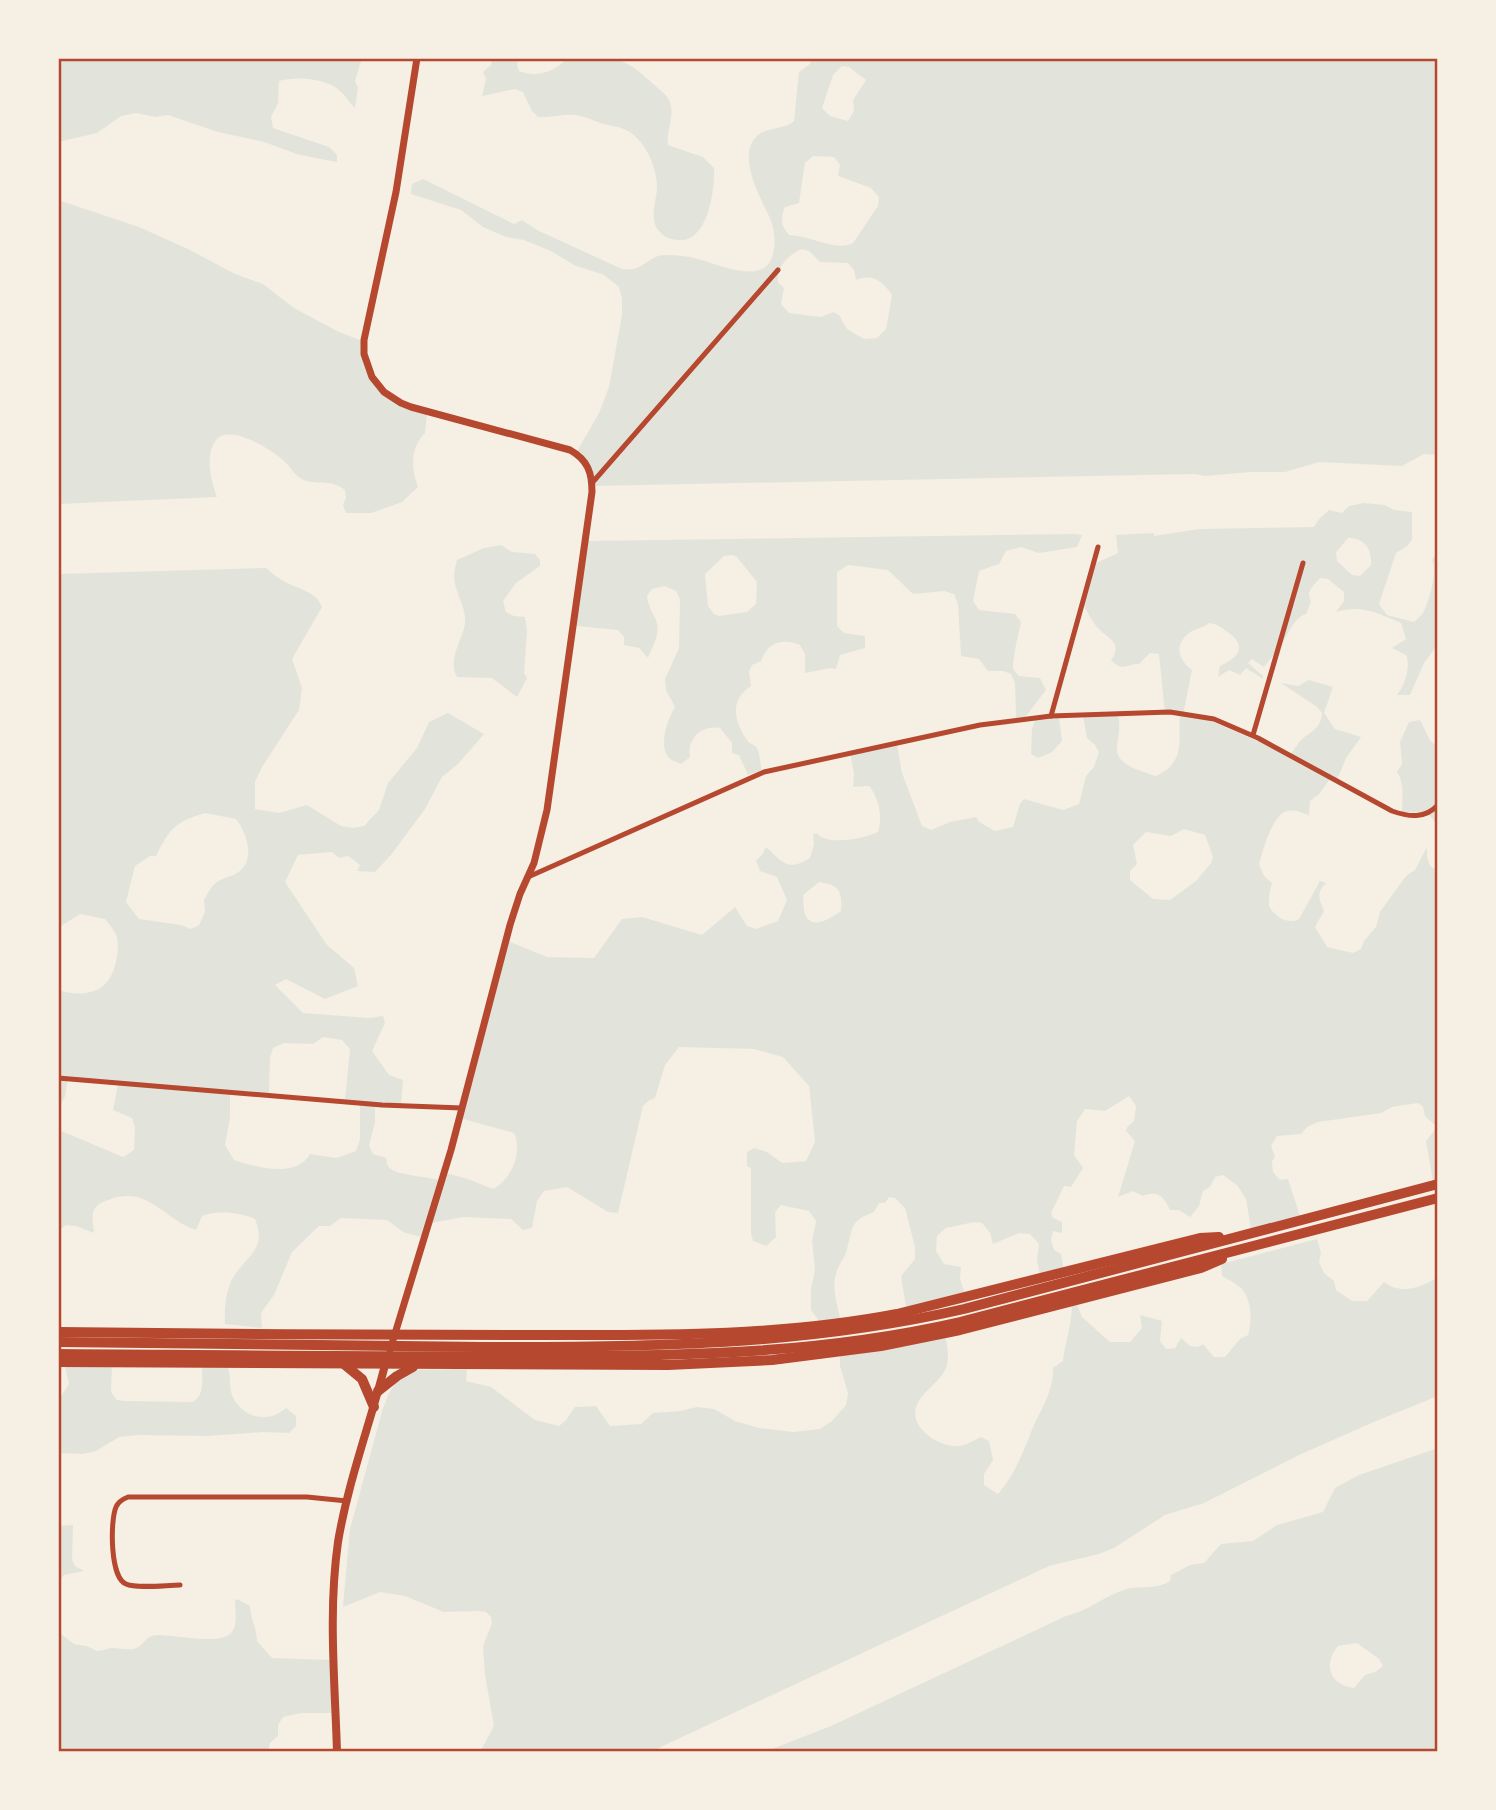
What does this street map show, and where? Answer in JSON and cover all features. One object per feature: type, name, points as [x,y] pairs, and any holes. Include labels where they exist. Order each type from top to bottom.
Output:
[{"type":"highway","points":[[58,1362],[385,1365],[417,1356],[766,1341],[849,1331],[976,1306],[1438,1184]]},
{"type":"highway","points":[[58,1342],[358,1351],[417,1356],[692,1355],[767,1351],[906,1333],[960,1322],[1438,1198]]},
{"type":"highway","points":[[58,1332],[668,1335],[820,1326],[921,1309],[1200,1238],[1242,1236]]},
{"type":"highway","points":[[58,1354],[358,1351]]},
{"type":"highway","points":[[378,1391],[417,1356]]},
{"type":"highway","points":[[345,1365],[362,1379],[374,1407]]},
{"type":"main road","points":[[337,1752],[332,1618],[338,1544],[346,1501],[385,1365]]},
{"type":"street","points":[[385,1365],[451,1150],[510,925],[534,863],[547,810],[591,511],[592,483],[590,468],[570,450],[411,407],[384,392],[368,369],[364,340],[396,192],[416,58]]},
{"type":"street","points":[[592,483],[778,270]]},
{"type":"street","points":[[1051,716],[1098,547]]},
{"type":"street","points":[[1253,735],[1303,563]]},
{"type":"street","points":[[528,877],[764,772],[980,725],[1051,716],[1187,713],[1214,719],[1253,735],[1392,811],[1413,816],[1433,810],[1438,805]]},
{"type":"street","points":[[58,1078],[382,1105],[462,1108]]},
{"type":"street","points":[[180,1585],[127,1585],[119,1579],[114,1568],[114,1521],[116,1507],[128,1496],[307,1497],[346,1501]]},
{"type":"shaded area","points":[[58,58],[362,58],[355,81],[358,88],[355,108],[340,91],[327,83],[302,79],[279,81],[278,103],[271,117],[273,128],[329,147],[337,155],[337,162],[300,155],[168,115],[156,117],[136,113],[121,116],[97,133],[58,142]]},
{"type":"shaded area","points":[[492,58],[520,58],[517,64],[519,71],[532,74],[551,70],[567,58],[613,59],[640,72],[670,102],[672,113],[668,145],[703,157],[714,168],[708,214],[696,234],[688,239],[674,240],[663,235],[656,227],[654,216],[657,181],[649,155],[633,134],[578,116],[538,117],[523,92],[515,89],[482,96],[486,79],[483,72],[491,65]]},
{"type":"shaded area","points":[[811,58],[1438,58],[1438,455],[1424,454],[1402,466],[1319,462],[1285,472],[1205,476],[1195,474],[595,486],[591,471],[576,453],[599,413],[609,387],[622,315],[619,287],[604,275],[574,265],[551,251],[483,227],[461,210],[411,194],[412,184],[423,179],[514,224],[522,220],[537,230],[622,269],[635,269],[661,255],[678,255],[740,271],[761,269],[769,264],[773,254],[774,230],[751,172],[751,144],[760,134],[794,121],[799,72],[810,64]],"holes":[[[842,66],[849,67],[866,80],[853,100],[854,111],[848,121],[830,116],[822,108],[833,75]],[[813,156],[834,157],[840,165],[838,176],[871,188],[879,197],[878,206],[853,243],[839,246],[789,235],[784,229],[782,219],[785,207],[799,203],[805,163]],[[797,251],[809,251],[820,262],[848,263],[854,270],[856,280],[872,278],[885,286],[892,295],[886,329],[877,338],[864,339],[847,329],[839,315],[833,312],[821,317],[789,313],[781,304],[784,288],[778,282],[778,276],[784,262]]]},
{"type":"shaded area","points":[[58,200],[139,227],[188,249],[235,274],[263,284],[294,308],[339,332],[365,342],[372,370],[383,388],[427,412],[425,433],[413,458],[418,487],[402,502],[371,513],[346,513],[343,505],[345,490],[339,486],[301,479],[284,461],[251,440],[241,436],[223,435],[213,445],[210,460],[217,497],[58,504]]},
{"type":"shaded area","points":[[1364,503],[1385,505],[1394,510],[1412,512],[1412,540],[1396,553],[1379,604],[1387,615],[1414,622],[1422,614],[1432,586],[1432,560],[1438,550],[1438,644],[1424,663],[1410,695],[1397,695],[1405,681],[1408,665],[1406,655],[1392,648],[1406,639],[1401,623],[1362,609],[1336,612],[1344,601],[1344,592],[1328,579],[1320,578],[1310,592],[1311,602],[1306,614],[1294,623],[1264,667],[1252,659],[1248,663],[1263,679],[1246,668],[1240,675],[1229,670],[1218,677],[1220,666],[1231,660],[1239,648],[1235,638],[1220,626],[1209,623],[1189,633],[1179,648],[1181,657],[1192,670],[1184,710],[1185,713],[1202,717],[1290,755],[1301,740],[1318,726],[1322,713],[1281,683],[1298,686],[1309,680],[1333,687],[1324,713],[1335,729],[1361,737],[1346,758],[1337,780],[1330,779],[1310,801],[1309,815],[1287,811],[1277,819],[1259,864],[1264,876],[1272,883],[1269,906],[1278,917],[1286,920],[1299,919],[1320,881],[1326,883],[1319,896],[1324,911],[1315,927],[1327,947],[1353,953],[1361,949],[1376,927],[1380,912],[1406,876],[1415,870],[1427,847],[1428,862],[1438,871],[1438,1181],[1433,1182],[1426,1141],[1437,1127],[1425,1116],[1423,1107],[1418,1103],[1392,1107],[1381,1113],[1318,1122],[1307,1127],[1301,1134],[1277,1136],[1271,1146],[1275,1157],[1272,1161],[1273,1172],[1280,1180],[1288,1179],[1300,1216],[1251,1229],[1246,1199],[1237,1185],[1223,1175],[1215,1177],[1210,1187],[1203,1191],[1199,1206],[1190,1217],[1179,1210],[1170,1210],[1163,1198],[1157,1194],[1143,1196],[1133,1191],[1118,1197],[1135,1141],[1126,1131],[1134,1121],[1136,1106],[1129,1096],[1105,1111],[1085,1109],[1077,1121],[1074,1155],[1083,1168],[1071,1187],[1064,1186],[1051,1213],[1053,1218],[1062,1222],[1062,1233],[1053,1231],[1051,1240],[1054,1250],[1061,1254],[1065,1276],[1041,1282],[1037,1259],[1039,1244],[1030,1234],[1019,1233],[993,1244],[990,1233],[982,1223],[946,1228],[937,1236],[936,1251],[944,1264],[961,1267],[960,1279],[966,1303],[907,1313],[901,1276],[915,1259],[915,1247],[905,1208],[895,1198],[889,1197],[885,1203],[879,1203],[874,1212],[854,1225],[835,1280],[841,1324],[822,1325],[811,1310],[811,1288],[815,1270],[812,1241],[816,1221],[809,1211],[781,1205],[775,1212],[776,1237],[766,1246],[753,1241],[751,1168],[747,1166],[747,1152],[754,1148],[767,1152],[782,1163],[806,1161],[815,1142],[809,1086],[783,1057],[754,1049],[679,1047],[665,1065],[655,1098],[643,1106],[618,1213],[608,1212],[567,1187],[544,1191],[537,1201],[532,1228],[523,1230],[511,1219],[463,1217],[432,1223],[421,1237],[403,1232],[387,1220],[341,1218],[330,1226],[319,1226],[292,1252],[274,1295],[261,1313],[262,1328],[225,1324],[229,1286],[254,1250],[259,1237],[255,1219],[228,1213],[208,1214],[202,1216],[196,1230],[146,1200],[124,1196],[111,1199],[95,1208],[94,1233],[66,1225],[58,1231],[58,1127],[59,1130],[123,1157],[134,1150],[135,1128],[132,1118],[113,1110],[118,1084],[68,1078],[65,1096],[58,1110],[58,990],[83,993],[100,988],[112,975],[118,942],[105,919],[80,914],[58,928],[58,574],[266,568],[285,582],[316,597],[322,607],[292,659],[302,688],[299,710],[255,782],[255,809],[279,813],[307,805],[341,826],[364,826],[379,810],[388,783],[417,748],[429,722],[448,713],[484,734],[458,764],[442,777],[425,809],[375,872],[357,871],[360,865],[348,856],[339,858],[332,852],[298,855],[285,882],[327,945],[354,968],[358,986],[325,999],[286,979],[275,985],[303,1013],[369,1018],[383,1016],[385,1023],[372,1051],[389,1075],[403,1080],[401,1104],[375,1104],[375,1122],[369,1146],[373,1154],[386,1158],[389,1167],[400,1173],[439,1180],[445,1173],[493,1189],[505,1179],[514,1165],[517,1148],[514,1133],[460,1118],[508,941],[547,957],[594,958],[622,919],[642,917],[702,935],[735,907],[747,926],[756,929],[778,921],[787,900],[777,877],[760,871],[756,860],[766,847],[786,864],[791,865],[810,858],[814,844],[813,835],[816,833],[837,840],[855,839],[878,832],[878,802],[869,786],[853,787],[854,774],[850,752],[897,745],[902,773],[922,826],[931,830],[950,822],[976,817],[979,822],[995,831],[1013,827],[1024,799],[1063,810],[1079,804],[1086,776],[1094,767],[1099,752],[1087,738],[1083,716],[1118,714],[1117,748],[1121,759],[1131,767],[1156,776],[1166,770],[1176,758],[1180,714],[1165,713],[1159,654],[1150,653],[1139,664],[1125,667],[1111,661],[1115,644],[1096,626],[1084,606],[1094,564],[1118,553],[1116,535],[1154,533],[1154,536],[1199,529],[1314,527],[1329,510],[1342,513],[1349,506]],"holes":[[[1348,538],[1359,540],[1369,549],[1371,565],[1360,576],[1352,575],[1337,561],[1336,552]],[[205,813],[236,819],[248,844],[245,864],[241,870],[220,880],[211,888],[204,900],[205,912],[199,925],[191,929],[139,919],[126,902],[135,866],[150,856],[156,856],[174,827]],[[1184,829],[1205,835],[1213,857],[1196,881],[1170,900],[1153,899],[1130,880],[1130,871],[1137,864],[1133,845],[1146,832],[1171,836]],[[819,882],[838,890],[841,911],[832,917],[822,922],[812,922],[804,910],[803,895]],[[323,1037],[342,1040],[350,1049],[345,1101],[360,1103],[360,1139],[356,1151],[336,1158],[310,1154],[304,1162],[286,1169],[264,1168],[234,1160],[225,1145],[230,1118],[230,1093],[269,1093],[270,1058],[273,1048],[284,1043],[313,1044]]]},
{"type":"shaded area","points":[[1082,535],[1077,547],[1039,553],[1021,547],[1006,551],[999,564],[979,571],[973,601],[979,610],[1015,614],[1021,622],[1013,669],[1019,676],[1040,678],[1046,690],[1023,720],[1016,718],[1015,683],[1011,674],[988,671],[979,659],[961,656],[958,604],[954,594],[944,591],[913,594],[888,570],[848,565],[837,572],[837,626],[844,633],[865,636],[865,648],[840,655],[836,669],[805,673],[805,654],[800,645],[782,642],[772,646],[761,661],[752,665],[749,672],[751,686],[739,698],[736,711],[739,726],[748,741],[756,747],[762,770],[748,775],[739,755],[732,753],[732,743],[720,728],[701,731],[693,739],[690,757],[681,764],[666,754],[665,733],[675,707],[666,690],[665,679],[679,648],[680,599],[676,591],[665,586],[652,589],[647,596],[658,628],[648,658],[639,648],[624,645],[624,637],[618,630],[576,626],[587,541]],"holes":[[[724,556],[736,556],[757,582],[756,604],[747,612],[719,616],[708,606],[705,574]]]},
{"type":"shaded area","points":[[501,545],[512,552],[535,554],[540,560],[540,566],[516,583],[503,601],[506,612],[525,617],[527,631],[524,673],[527,678],[517,697],[492,678],[457,677],[454,671],[456,650],[465,624],[454,574],[457,560],[484,548]]},
{"type":"shaded area","points":[[1059,718],[1062,741],[1052,752],[1038,758],[1031,754],[1032,729],[1035,720]]},
{"type":"shaded area","points":[[1420,720],[1430,740],[1438,748],[1438,826],[1427,812],[1402,812],[1402,786],[1397,772],[1402,764],[1400,742],[1409,722]]},
{"type":"shaded area","points":[[1317,1239],[1321,1253],[1319,1262],[1324,1273],[1334,1281],[1336,1290],[1352,1301],[1367,1301],[1384,1282],[1404,1289],[1438,1277],[1438,1396],[1299,1455],[1204,1503],[1165,1515],[1114,1548],[1049,1566],[650,1752],[480,1752],[494,1726],[483,1646],[492,1623],[491,1617],[486,1612],[478,1611],[444,1612],[405,1596],[380,1592],[343,1607],[350,1529],[383,1408],[397,1381],[418,1370],[467,1369],[466,1381],[491,1387],[535,1420],[559,1426],[575,1407],[596,1406],[610,1426],[641,1424],[653,1413],[697,1407],[714,1409],[735,1421],[759,1428],[793,1432],[820,1429],[832,1421],[846,1405],[848,1393],[840,1366],[840,1356],[945,1335],[947,1364],[943,1373],[918,1402],[915,1415],[917,1422],[927,1434],[948,1445],[961,1446],[981,1437],[989,1441],[993,1460],[984,1474],[984,1485],[998,1494],[1017,1466],[1045,1403],[1053,1368],[1063,1361],[1071,1300],[1075,1300],[1082,1317],[1110,1342],[1130,1342],[1142,1328],[1140,1315],[1162,1321],[1160,1341],[1166,1349],[1175,1348],[1181,1338],[1190,1346],[1198,1347],[1203,1344],[1214,1357],[1225,1357],[1240,1339],[1248,1335],[1250,1312],[1248,1299],[1242,1289],[1222,1276],[1221,1264]]},
{"type":"shaded area","points":[[112,1364],[111,1392],[117,1400],[124,1401],[192,1402],[201,1392],[202,1367],[228,1368],[232,1395],[242,1409],[263,1417],[279,1413],[286,1408],[296,1416],[296,1426],[289,1433],[119,1437],[96,1451],[82,1454],[58,1453],[58,1401],[69,1384],[65,1366]]},
{"type":"shaded area","points":[[1438,1448],[1438,1752],[770,1752],[1114,1594],[1127,1589],[1164,1584],[1170,1581],[1171,1575],[1190,1565],[1204,1563],[1221,1544],[1253,1541],[1277,1525],[1323,1512],[1335,1488],[1359,1475]],"holes":[[[1357,1643],[1379,1659],[1383,1666],[1365,1675],[1354,1688],[1339,1683],[1331,1673],[1331,1660],[1338,1646]]]},
{"type":"shaded area","points":[[73,1525],[72,1560],[75,1566],[84,1571],[64,1575],[58,1581],[58,1526]]},
{"type":"shaded area","points":[[237,1599],[250,1606],[257,1641],[272,1658],[331,1660],[332,1713],[301,1713],[283,1717],[278,1725],[278,1736],[270,1743],[268,1752],[58,1752],[58,1618],[61,1634],[74,1644],[97,1651],[112,1648],[134,1649],[156,1635],[206,1639],[225,1637],[235,1626]]}]
